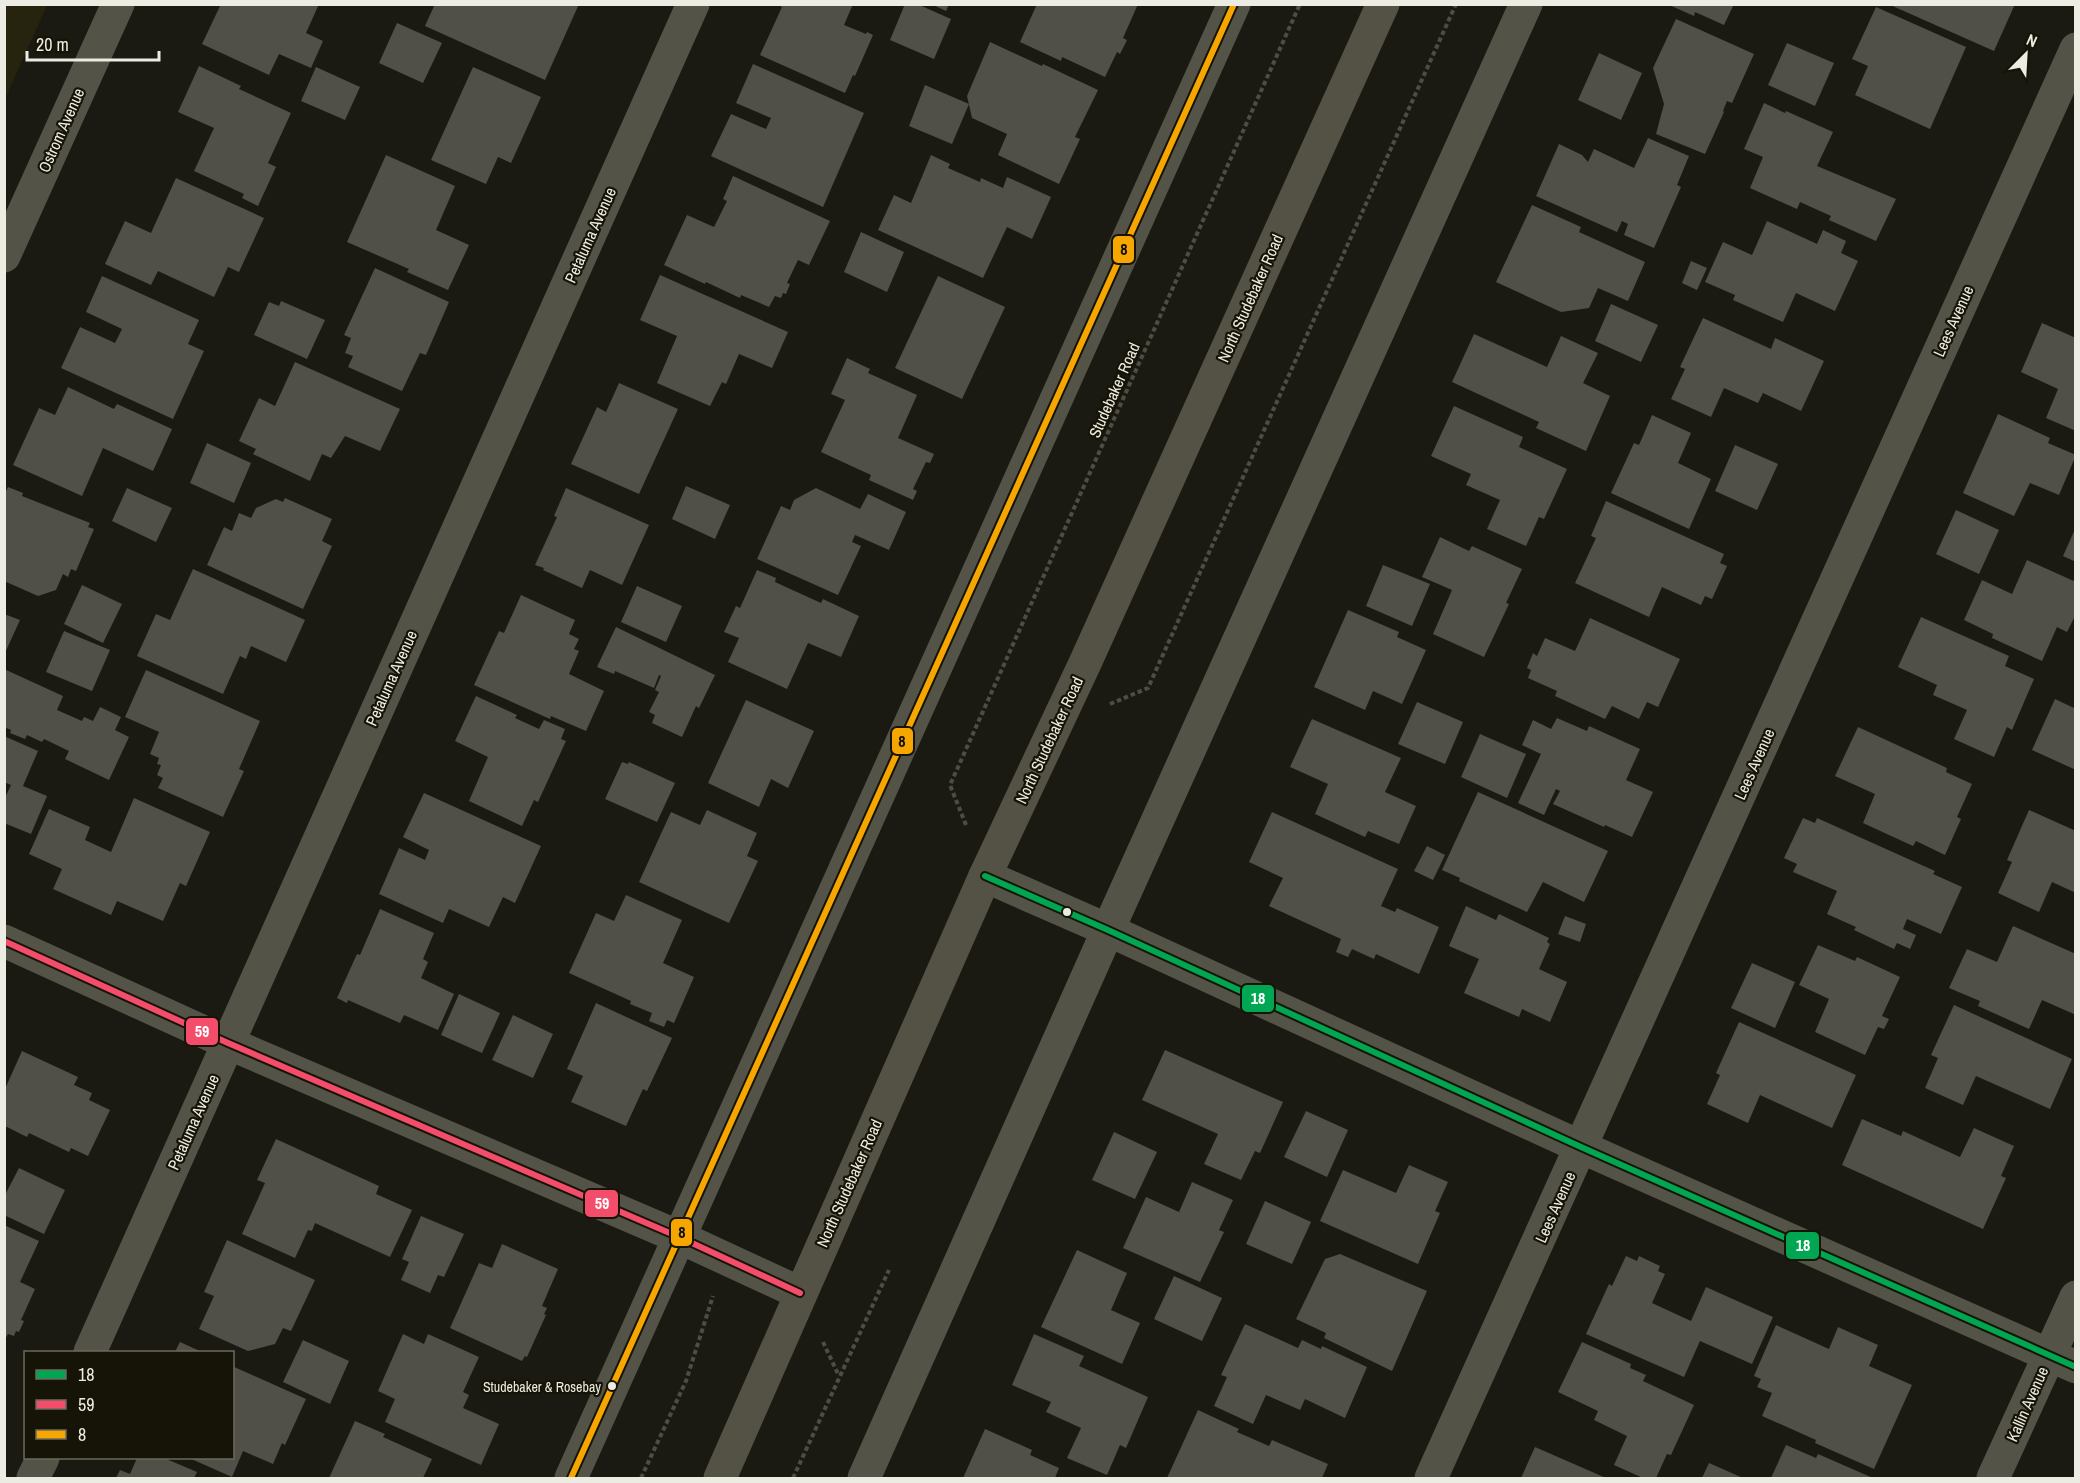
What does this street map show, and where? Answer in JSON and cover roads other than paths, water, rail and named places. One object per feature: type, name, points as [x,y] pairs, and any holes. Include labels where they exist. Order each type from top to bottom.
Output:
[{"type":"main road","name":"North Studebaker Road","points":[[720,1479],[985,876],[1086,661],[1383,4]]},
{"type":"street","name":"Ostrom Avenue","points":[[4,256],[118,4]]},
{"type":"street","name":"Petaluma Avenue","points":[[91,1351],[693,4]]},
{"type":"street","points":[[571,1479],[1234,4]]},
{"type":"street","points":[[864,1479],[1108,930],[1526,4]]},
{"type":"street","name":"Lees Avenue","points":[[1431,1479],[2076,49]]},
{"type":"street","points":[[985,876],[1108,930],[1581,1148],[2062,1362]]},
{"type":"street","points":[[4,941],[228,1043],[679,1237],[801,1293]]},
{"type":"street","name":"Kallin Avenue","points":[[1993,1479],[2062,1362],[2076,1297]]},
{"type":"street","points":[[33,1479],[43,1459]]},
{"type":"place","name":"Studebaker & Rosebay","points":[[612,1386]]}]
